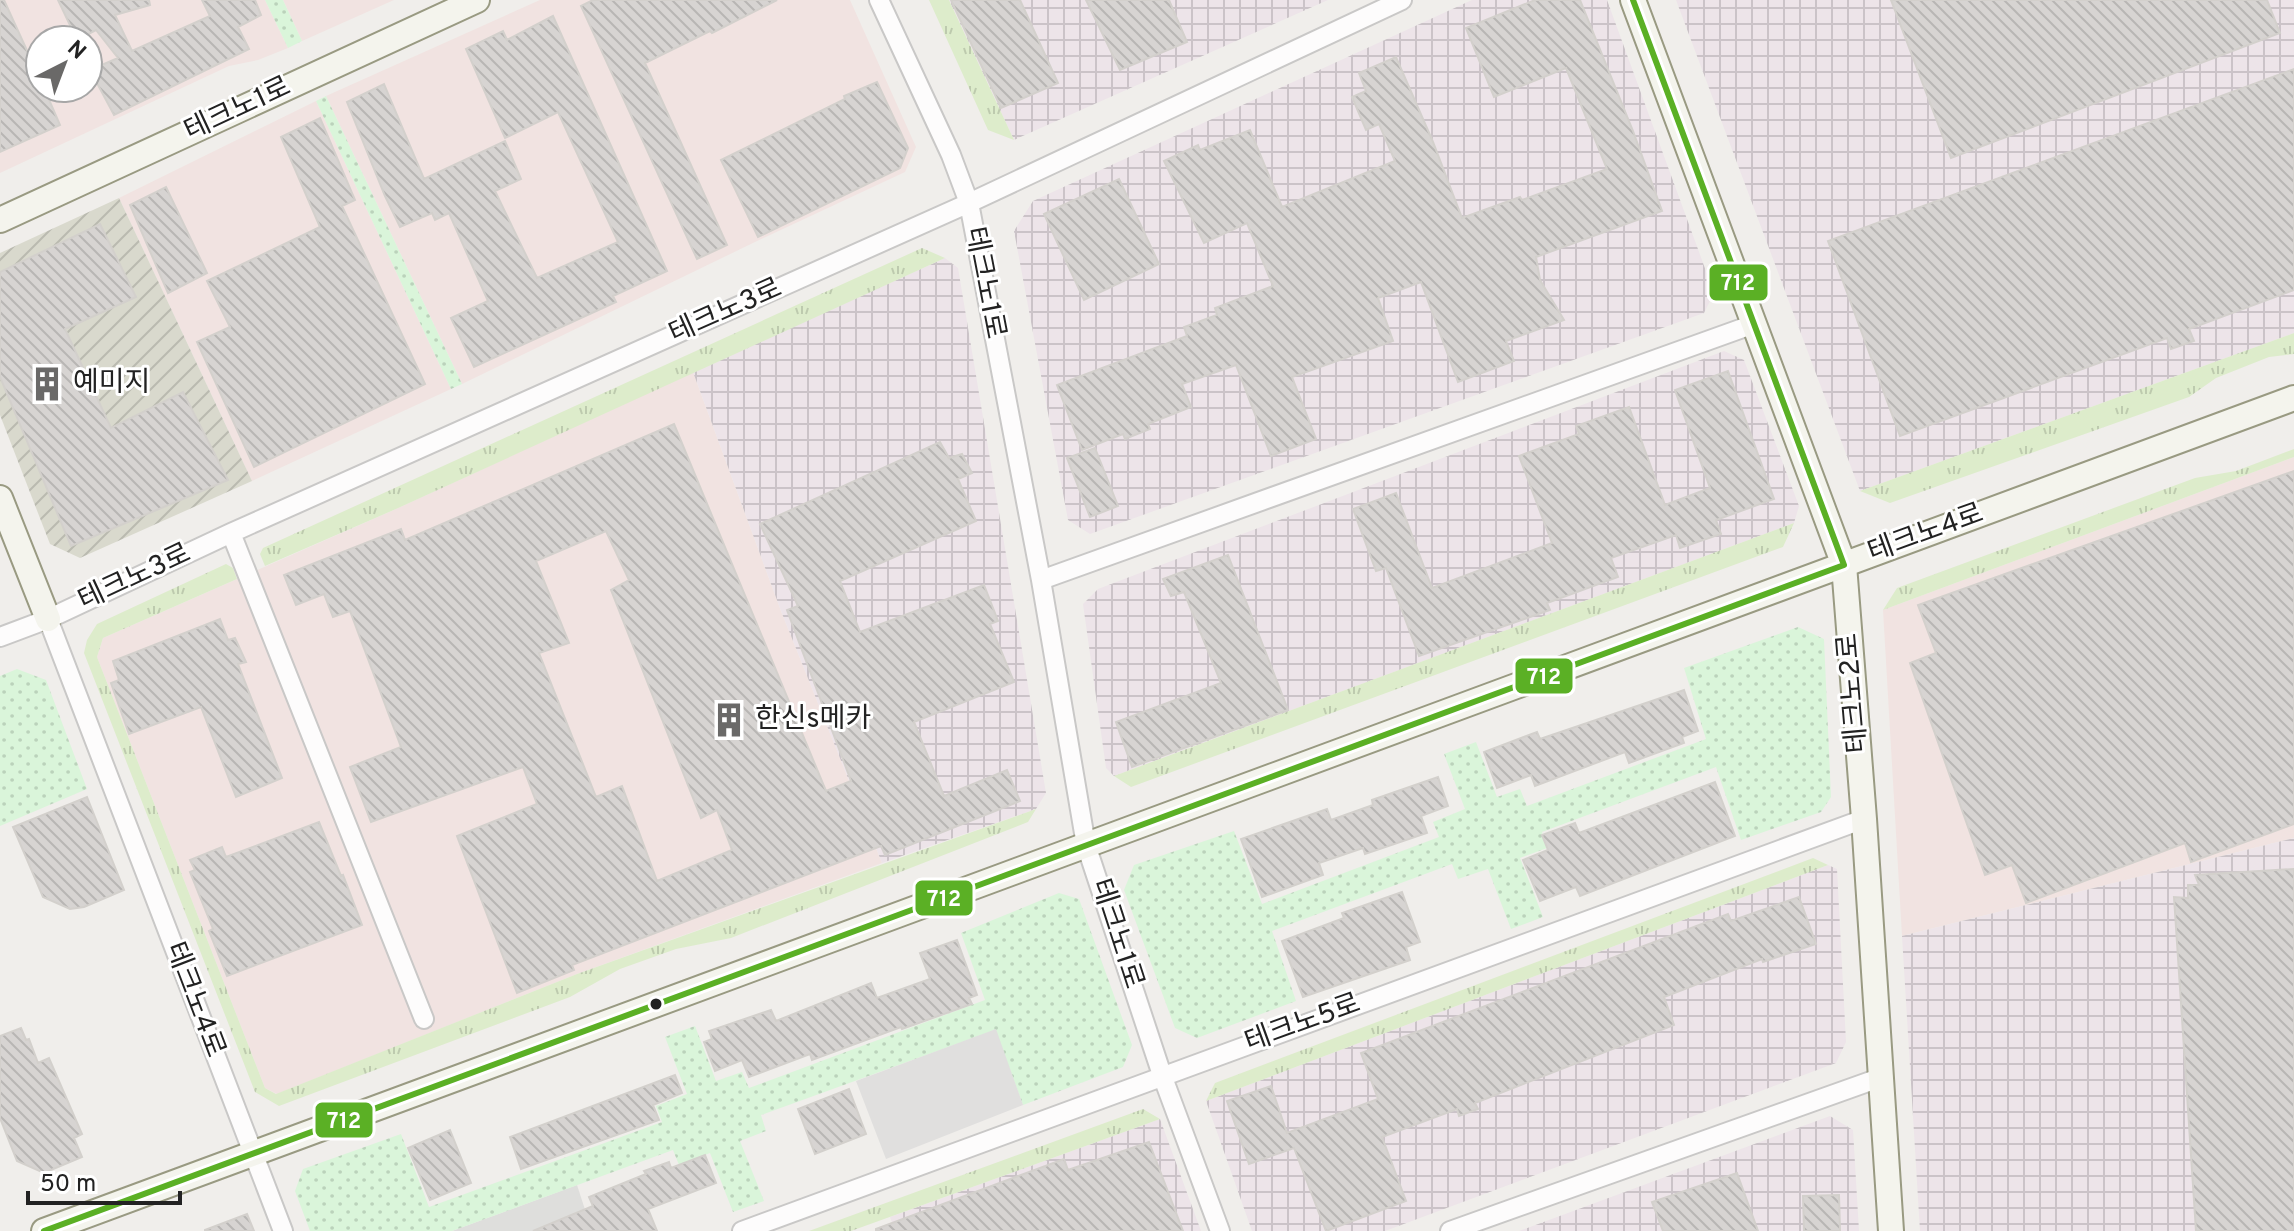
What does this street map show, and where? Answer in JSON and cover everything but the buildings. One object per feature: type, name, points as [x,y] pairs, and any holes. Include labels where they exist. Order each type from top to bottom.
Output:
[{"type":"main road","name":"테크노1로","points":[[0,220],[477,0]]},
{"type":"main road","name":"테크노2로","points":[[1633,0],[1844,565],[1891,1231]]},
{"type":"main road","name":"테크노4로","points":[[44,1231],[2294,398]]},
{"type":"main road","points":[[0,498],[48,619]]},
{"type":"street","name":"테크노1로","points":[[879,0],[951,155],[969,203],[1041,580],[1086,845],[1162,1075],[1220,1231]]},
{"type":"street","name":"테크노3로","points":[[0,637],[48,619],[231,533],[969,203],[1402,0]]},
{"type":"street","points":[[1041,580],[1754,324]]},
{"type":"street","points":[[231,533],[424,1019]]},
{"type":"street","name":"테크노3로","points":[[48,619],[134,846]]},
{"type":"street","name":"테크노5로","points":[[742,1231],[1864,819]]},
{"type":"street","name":"테크노4로","points":[[134,846],[283,1231]]},
{"type":"street","points":[[1450,1231],[1882,1077]]},
{"type":"shaded area","points":[[0,0],[265,0],[288,48],[258,60],[229,66],[0,173]]},
{"type":"shaded area","points":[[283,0],[394,0],[302,41]]},
{"type":"shaded area","points":[[540,0],[850,0],[916,147],[905,172],[462,384],[326,96]]},
{"type":"shaded area","points":[[949,0],[1328,0],[1014,140]]},
{"type":"shaded area","points":[[1472,0],[1607,0],[1714,293],[1704,313],[1090,534],[1068,520],[1014,231],[1033,201]]},
{"type":"shaded area","points":[[1676,0],[2294,0],[2294,333],[1860,491]]},
{"type":"shaded area","points":[[316,101],[451,389],[252,481],[119,198]]},
{"type":"shaded area","name":"예미지","points":[[119,198],[252,481],[80,558],[50,544],[0,415],[0,253]]},
{"type":"shaded area","points":[[945,258],[958,268],[1046,793],[1036,809],[882,863],[781,611],[693,372]]},
{"type":"shaded area","points":[[1724,351],[1744,360],[1799,506],[1794,523],[1114,776],[1106,768],[1083,604],[1098,589]]},
{"type":"shaded area","points":[[693,372],[781,611],[882,863],[577,974],[277,1094],[265,1088],[97,657],[103,638],[396,509]]},
{"type":"shaded area","points":[[2294,457],[2294,838],[1902,936],[1883,610]]},
{"type":"shaded area","points":[[2294,838],[2294,1231],[1920,1231],[1902,936]]},
{"type":"shaded area","points":[[1828,865],[1837,869],[1846,1042],[1836,1063],[1385,1231],[1252,1231],[1206,1101]]},
{"type":"shaded area","points":[[996,1029],[1023,1105],[886,1159],[856,1081]]},
{"type":"shaded area","points":[[1830,1116],[1853,1130],[1859,1231],[1519,1231]]},
{"type":"shaded area","points":[[1160,1119],[1201,1231],[895,1231],[890,1217]]},
{"type":"shaded area","points":[[577,1185],[592,1231],[452,1231]]},
{"type":"green space","points":[[265,0],[283,0],[302,41],[288,48]]},
{"type":"green space","points":[[929,0],[949,0],[1014,140],[988,130]]},
{"type":"green space","points":[[326,96],[462,384],[451,389],[316,101]]},
{"type":"green space","points":[[922,248],[945,258],[265,566],[260,554],[263,548]]},
{"type":"green space","points":[[2294,333],[2294,354],[2269,357],[2216,378],[2189,397],[1890,503],[1860,491]]},
{"type":"green space","points":[[2294,449],[2294,457],[1883,610],[1897,588],[2195,478],[2236,471]]},
{"type":"green space","points":[[1794,523],[1783,547],[1131,787],[1114,776]]},
{"type":"green space","points":[[226,564],[233,568],[237,579],[103,638],[97,657],[265,1088],[276,1094],[577,974],[1036,809],[1028,822],[731,938],[676,949],[620,969],[570,997],[279,1106],[255,1092],[84,653],[87,640],[97,624]]},
{"type":"green space","points":[[1798,627],[1824,639],[1831,797],[1821,812],[1741,840],[1716,767],[1542,832],[1547,848],[1520,858],[1543,917],[1511,929],[1488,869],[1458,879],[1452,864],[1272,931],[1296,1001],[1197,1038],[1175,1028],[1124,890],[1134,865],[1234,831],[1262,904],[1439,837],[1433,822],[1465,809],[1444,754],[1476,742],[1497,797],[1520,789],[1527,806],[1706,739],[1684,668]]},
{"type":"green space","points":[[17,669],[46,680],[87,789],[0,826],[0,676]]},
{"type":"green space","points":[[1813,858],[1828,865],[1206,1101],[1215,1083]]},
{"type":"green space","points":[[1059,893],[1079,899],[1132,1045],[1123,1067],[1023,1105],[995,1030],[761,1115],[766,1131],[740,1141],[764,1201],[733,1212],[710,1153],[679,1165],[673,1150],[452,1231],[310,1231],[295,1191],[303,1169],[401,1134],[429,1207],[662,1122],[656,1106],[687,1094],[665,1037],[695,1026],[716,1081],[742,1072],[749,1088],[985,1000],[961,933]]},
{"type":"green space","points":[[1143,1109],[1160,1119],[851,1231],[809,1231]]},
{"type":"transit line","name":"712","points":[[1633,0],[1844,565]]},
{"type":"transit line","name":"712","points":[[44,1231],[1844,565]]},
{"type":"place","name":"예미지","points":[[47,384]]},
{"type":"place","name":"한신s메카","points":[[729,720]]}]
